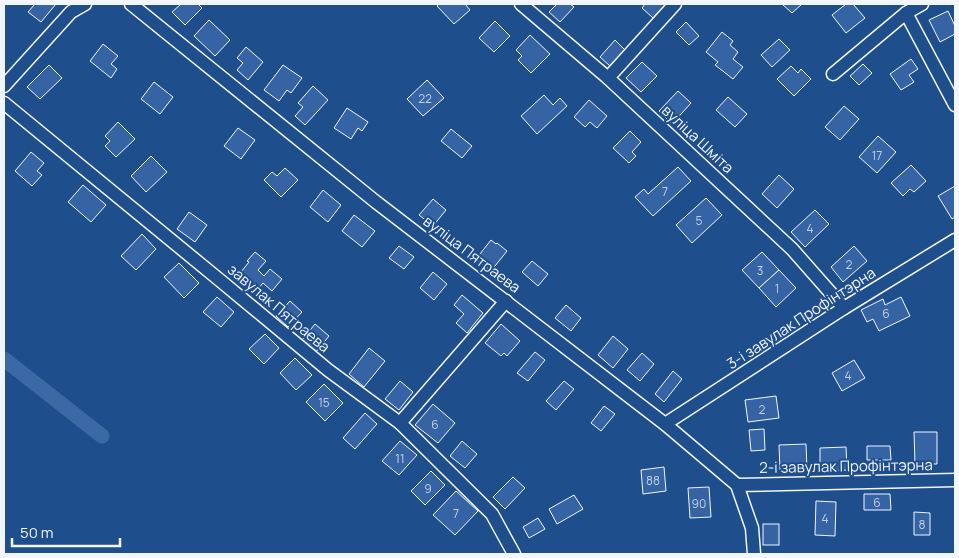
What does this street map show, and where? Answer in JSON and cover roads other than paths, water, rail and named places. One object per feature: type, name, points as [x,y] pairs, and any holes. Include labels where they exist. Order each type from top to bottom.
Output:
[{"type":"street","points":[[4,86],[71,12],[85,4]]},
{"type":"street","name":"вуліца Пятраева","points":[[131,4],[376,202],[665,424],[737,485]]},
{"type":"street","name":"вуліца Шміта","points":[[521,4],[608,78],[792,249],[844,308]]},
{"type":"street","points":[[608,78],[675,4]]},
{"type":"street","points":[[833,74],[906,13],[922,4]]},
{"type":"street","points":[[906,13],[955,104]]},
{"type":"street","name":"завулак Пятраева","points":[[4,102],[328,370],[400,423],[492,514],[514,554]]},
{"type":"street","name":"3-і завулак Профінтэрна","points":[[665,424],[844,308],[955,240]]},
{"type":"street","points":[[400,423],[506,301]]},
{"type":"street","name":"2-і завулак Профінтэрна","points":[[737,485],[955,480]]},
{"type":"street","points":[[737,485],[752,528],[754,554]]},
{"type":"waterway","points":[[4,359],[102,436]]}]
